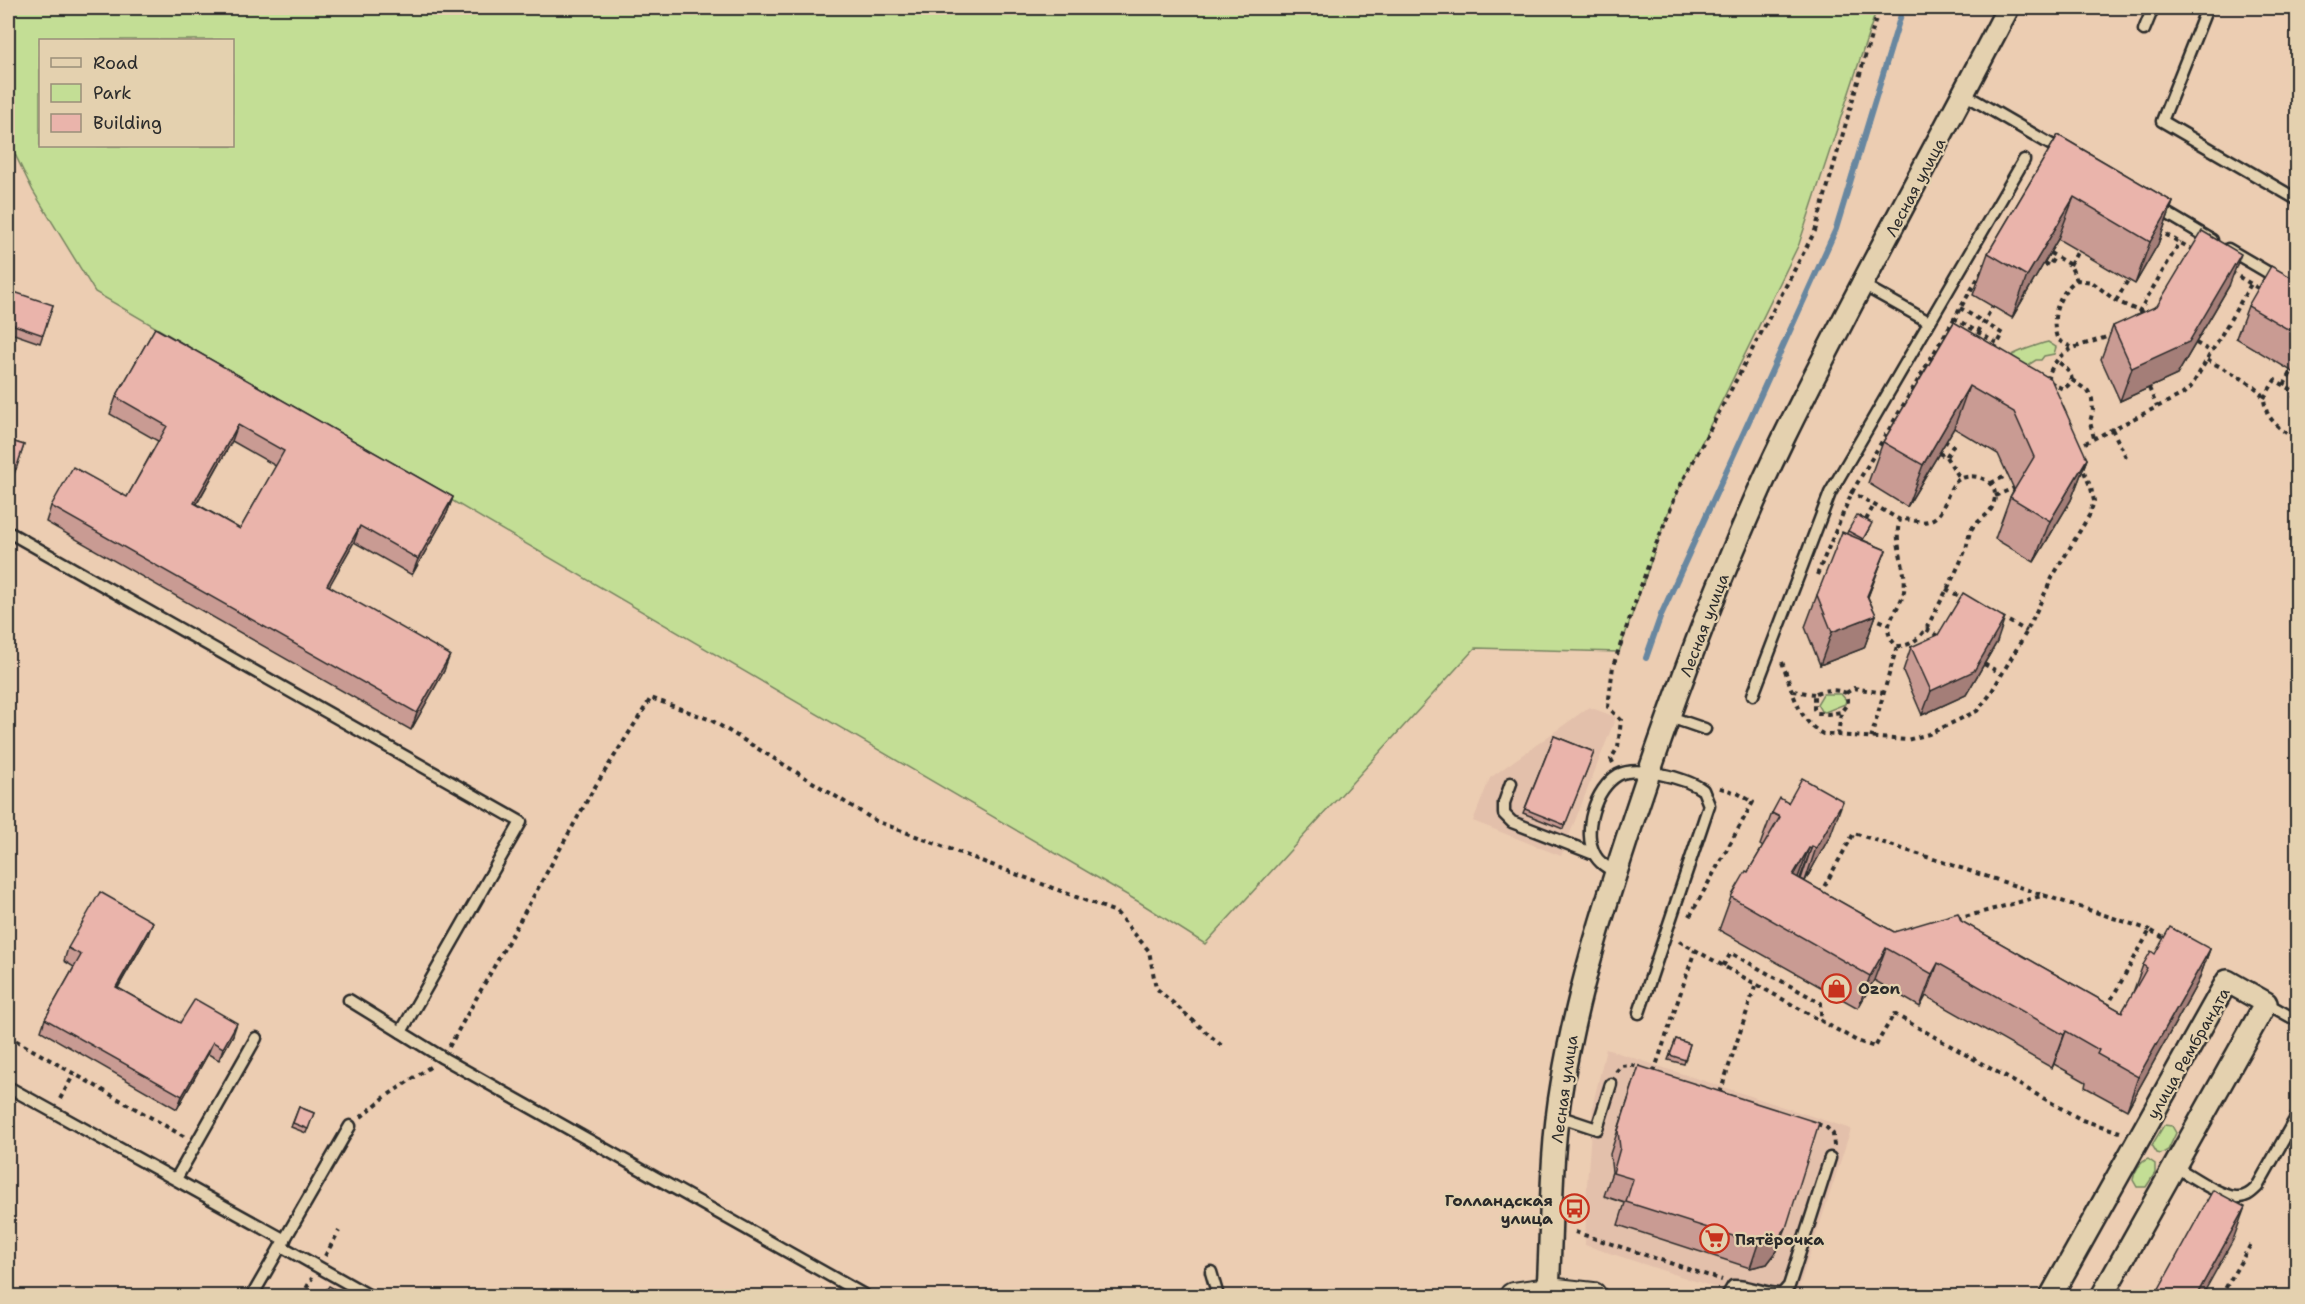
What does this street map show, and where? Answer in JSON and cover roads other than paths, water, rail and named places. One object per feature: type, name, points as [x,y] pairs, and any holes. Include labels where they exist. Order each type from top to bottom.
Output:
[{"type":"street","name":"Лесная улица","points":[[1548,1291],[1561,1086],[1578,1002],[1616,873],[1650,771],[1729,560],[1784,438],[2008,8]]},
{"type":"street","name":"улица Рембрандта","points":[[2050,1296],[2227,981],[2266,1003]]},
{"type":"street","points":[[2102,1296],[2266,1003]]},
{"type":"street","points":[[1513,1296],[1548,1291],[1593,1296]]},
{"type":"lane","points":[[2145,30],[2153,8]]},
{"type":"lane","points":[[2207,8],[2162,120],[2298,200]]},
{"type":"lane","points":[[1964,94],[2074,159]]},
{"type":"lane","points":[[1753,695],[1830,493],[2024,160]]},
{"type":"lane","points":[[2145,200],[2298,290]]},
{"type":"lane","points":[[1863,285],[1929,322]]},
{"type":"lane","points":[[12,534],[521,822],[401,1032]]},
{"type":"lane","points":[[1670,717],[1705,729]]},
{"type":"lane","points":[[1616,873],[1601,863],[1594,854],[1589,835],[1591,819],[1597,803],[1606,787],[1618,775],[1634,771],[1650,771],[1698,787],[1706,794],[1708,806],[1639,1013]]},
{"type":"lane","points":[[1511,783],[1504,803],[1504,814],[1512,822],[1594,854]]},
{"type":"lane","points":[[349,1000],[443,1058],[866,1296]]},
{"type":"lane","points":[[2266,1003],[2298,1021]]},
{"type":"lane","points":[[176,1179],[256,1038]]},
{"type":"lane","points":[[1558,1116],[1597,1129],[1611,1084]]},
{"type":"lane","points":[[8,1086],[176,1179],[370,1296]]},
{"type":"lane","points":[[2174,1166],[2227,1195],[2238,1198],[2249,1195],[2257,1187],[2298,1114]]},
{"type":"lane","points":[[252,1296],[350,1126]]},
{"type":"lane","points":[[1727,1296],[1733,1286],[1745,1286],[1773,1294],[1782,1294],[1789,1286],[1830,1158]]},
{"type":"lane","points":[[1211,1272],[1218,1296]]},
{"type":"waterway","points":[[1646,658],[1661,615],[1836,229],[1903,8]]},
{"type":"place","name":"Ozon","points":[[1837,988]]},
{"type":"place","name":"Голландская улица","points":[[1574,1209]]},
{"type":"place","name":"Пятёрочка","points":[[1714,1239]]}]
